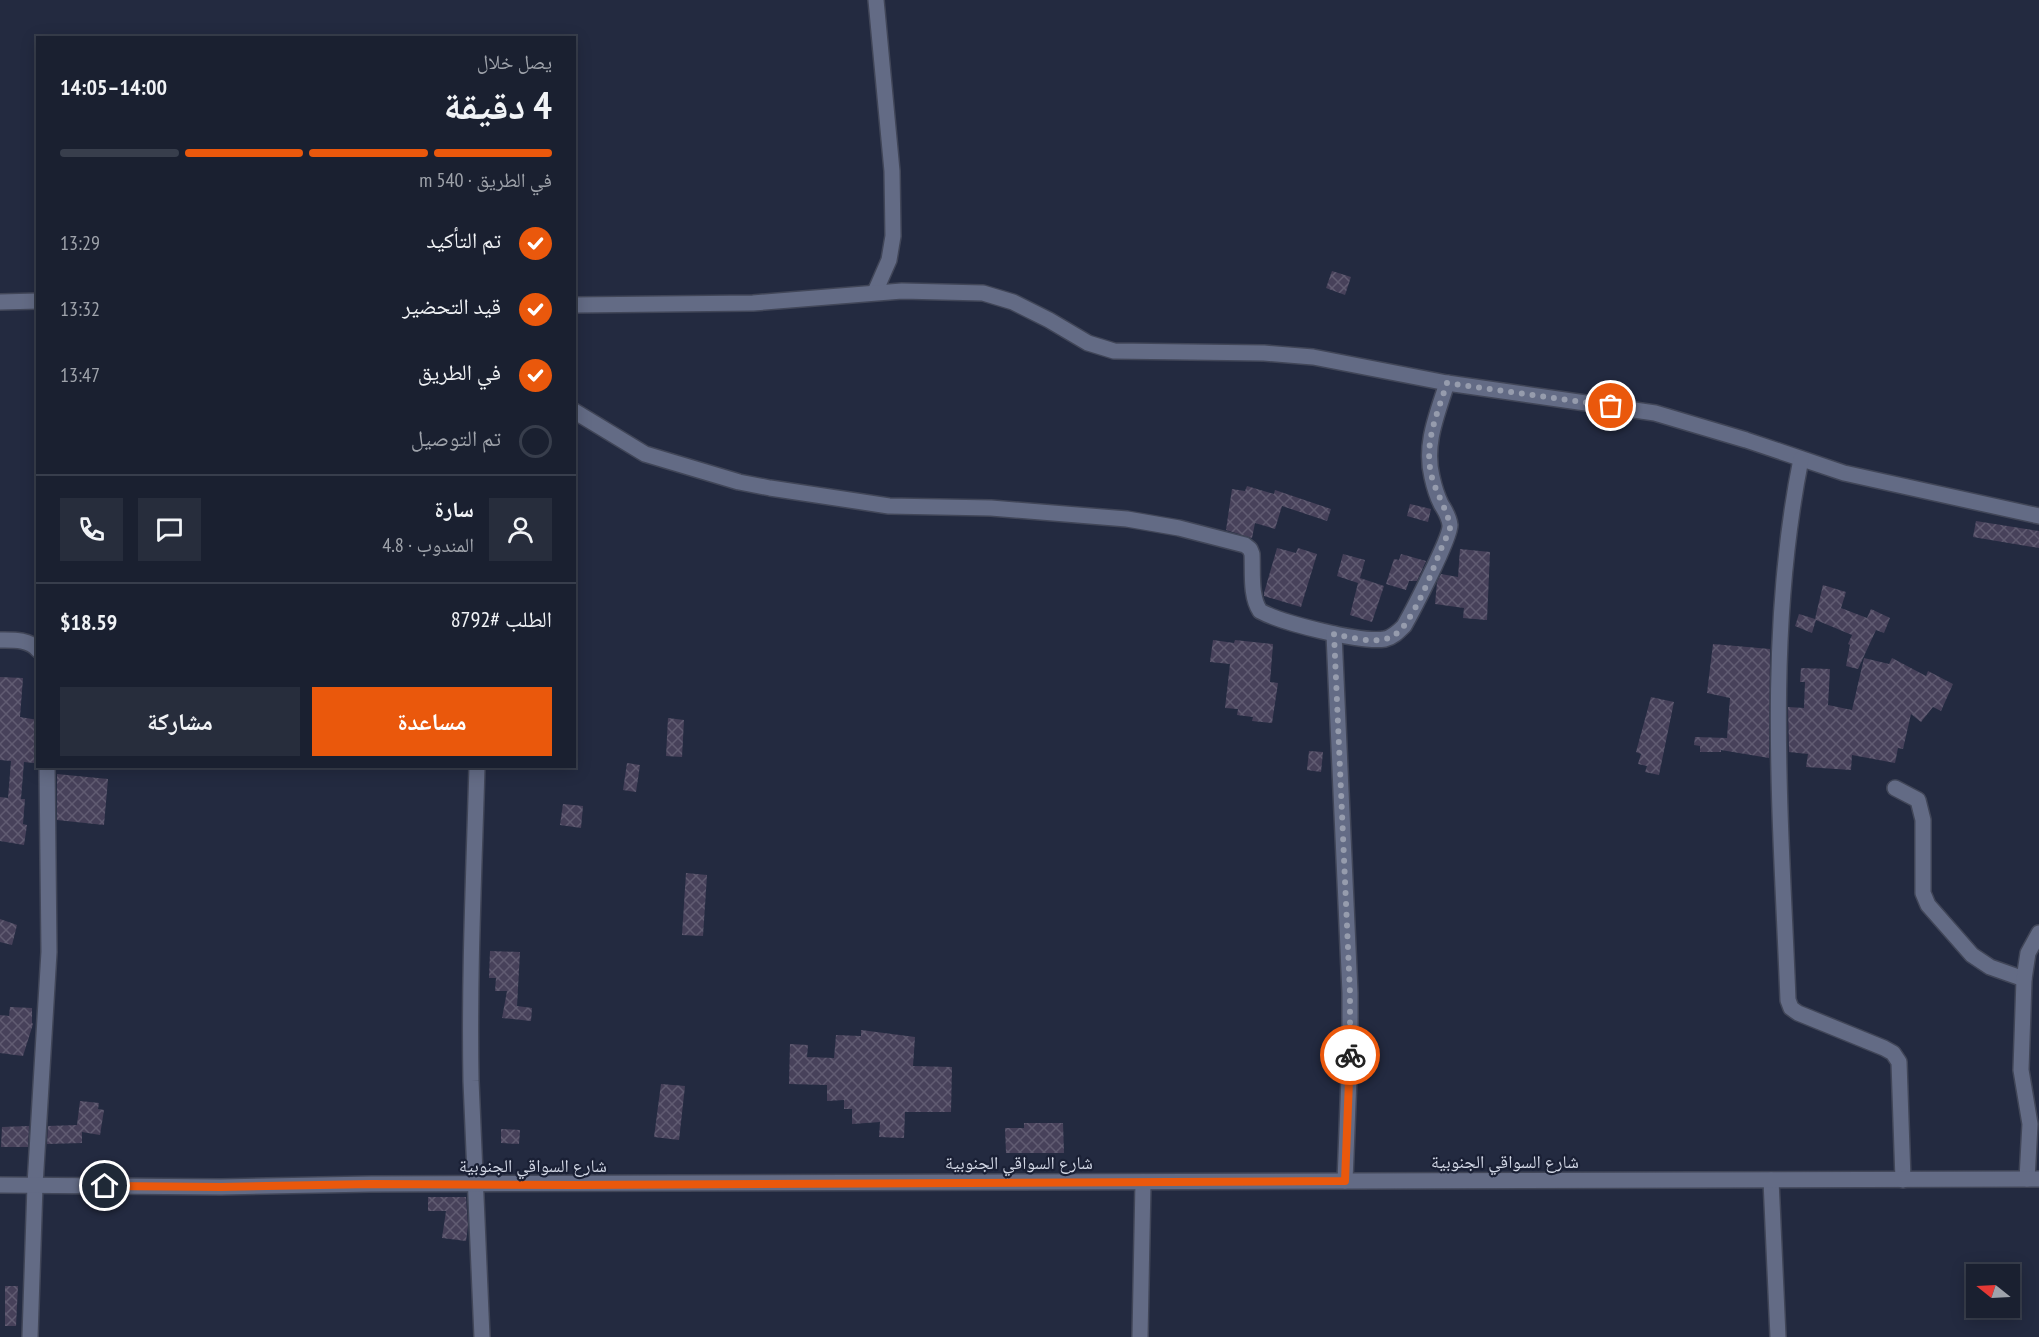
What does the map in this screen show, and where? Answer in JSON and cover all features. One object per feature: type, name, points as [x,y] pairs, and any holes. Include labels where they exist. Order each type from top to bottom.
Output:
[{"type":"street","points":[[874,292],[889,260],[893,236],[892,171],[876,0]]},
{"type":"street","points":[[576,305],[753,303],[874,292],[966,292],[999,297],[1049,320],[1088,343],[1114,351],[1264,353],[1313,357],[1447,383],[1655,413],[1746,440],[1844,473],[2039,516]]},
{"type":"street","points":[[0,302],[36,301]]},
{"type":"street","points":[[576,412],[654,457],[739,482],[889,506],[991,508],[1127,519],[1179,528],[1245,545],[1252,554],[1256,604],[1260,611],[1334,634],[1374,640],[1386,639],[1397,633],[1411,614],[1450,527],[1432,478],[1428,455],[1429,440],[1447,383]]},
{"type":"street","points":[[1801,459],[1791,508],[1780,637],[1778,764],[1788,1000],[1791,1008],[1798,1013],[1884,1048],[1893,1053],[1899,1062],[1903,1180]]},
{"type":"street","points":[[1334,634],[1350,993],[1345,1181]]},
{"type":"street","points":[[0,640],[18,640],[33,644],[36,648]]},
{"type":"street","points":[[30,1337],[35,1185],[49,952],[47,768]]},
{"type":"street","points":[[477,768],[476,838],[472,890],[471,1047],[482,1337]]},
{"type":"street","points":[[1895,788],[1918,800],[1924,830],[1923,893],[1928,905],[1972,955],[1990,967],[2024,979]]},
{"type":"street","points":[[2033,1179],[2030,1124],[2021,1071],[2024,979],[2028,953],[2039,933]]},
{"type":"street","name":"شارع السواقي الجنوبية","points":[[0,1185],[221,1187],[476,1184],[2033,1179]]},
{"type":"street","points":[[1771,1180],[1778,1337]]},
{"type":"street","points":[[1140,1337],[1143,1182]]},
{"type":"building","points":[[1332,271],[1351,277],[1345,295],[1326,288]]},
{"type":"building","points":[[1247,486],[1274,494],[1275,490],[1331,509],[1327,521],[1282,506],[1275,529],[1255,523],[1252,538],[1226,530],[1232,489],[1245,491]]},
{"type":"building","points":[[1410,504],[1431,509],[1428,522],[1407,516]]},
{"type":"building","points":[[1976,521],[2039,531],[2039,548],[1973,537]]},
{"type":"building","points":[[1277,548],[1296,553],[1298,548],[1317,554],[1301,607],[1264,596]]},
{"type":"building","points":[[1460,549],[1490,552],[1487,620],[1463,618],[1464,608],[1435,604],[1437,582],[1441,574],[1458,577]]},
{"type":"building","points":[[1343,554],[1365,560],[1360,578],[1384,586],[1372,622],[1350,615],[1358,583],[1337,576]]},
{"type":"building","points":[[1401,554],[1426,561],[1417,581],[1409,581],[1406,590],[1386,584],[1394,559],[1399,560]]},
{"type":"building","points":[[1823,585],[1846,592],[1841,608],[1867,618],[1871,609],[1890,618],[1884,633],[1876,630],[1858,669],[1846,666],[1850,645],[1848,644],[1852,635],[1816,620],[1812,633],[1795,626],[1799,614],[1815,619]]},
{"type":"building","points":[[1213,640],[1273,644],[1270,682],[1278,683],[1272,723],[1252,721],[1253,717],[1237,715],[1238,709],[1225,708],[1230,664],[1210,662]]},
{"type":"building","points":[[1713,644],[1770,649],[1769,758],[1721,750],[1721,752],[1700,752],[1700,746],[1694,745],[1695,737],[1727,738],[1730,698],[1707,693]]},
{"type":"building","points":[[1864,658],[1889,664],[1892,658],[1926,676],[1928,671],[1953,684],[1941,711],[1933,707],[1921,722],[1911,714],[1903,749],[1898,748],[1895,763],[1852,755],[1851,770],[1806,767],[1808,754],[1789,752],[1788,707],[1804,708],[1805,682],[1800,682],[1801,668],[1830,669],[1828,705],[1852,710]]},
{"type":"building","points":[[0,677],[23,678],[20,717],[36,720],[34,763],[24,762],[21,799],[25,799],[23,824],[27,825],[24,845],[0,841],[0,797],[8,798],[11,761],[0,760]]},
{"type":"building","points":[[1651,697],[1674,702],[1659,775],[1645,772],[1647,766],[1638,764],[1641,754],[1636,752]]},
{"type":"building","points":[[668,718],[684,720],[682,757],[666,756]]},
{"type":"building","points":[[1309,751],[1323,752],[1321,772],[1307,770]]},
{"type":"building","points":[[627,763],[640,765],[636,792],[623,790]]},
{"type":"building","points":[[57,774],[108,779],[104,825],[57,820]]},
{"type":"building","points":[[563,804],[583,806],[581,828],[560,825]]},
{"type":"building","points":[[686,873],[707,875],[703,936],[682,935]]},
{"type":"building","points":[[0,919],[17,925],[12,945],[0,942]]},
{"type":"building","points":[[490,951],[520,952],[517,1006],[532,1008],[531,1021],[502,1018],[507,991],[495,991],[496,978],[489,978]]},
{"type":"building","points":[[10,1007],[32,1008],[33,1024],[23,1056],[0,1053],[0,1015],[9,1016]]},
{"type":"building","points":[[861,1030],[915,1037],[913,1066],[952,1067],[951,1112],[905,1112],[904,1138],[879,1137],[880,1122],[852,1124],[852,1109],[844,1109],[844,1100],[827,1101],[827,1085],[789,1084],[790,1044],[808,1045],[807,1057],[834,1058],[836,1035],[861,1036]]},
{"type":"building","points":[[661,1084],[685,1086],[679,1140],[654,1137]]},
{"type":"building","points":[[80,1101],[99,1103],[98,1109],[104,1110],[100,1135],[82,1132],[82,1143],[47,1144],[48,1126],[77,1125]]},
{"type":"building","points":[[1024,1123],[1063,1123],[1064,1153],[1006,1153],[1005,1128],[1024,1128]]},
{"type":"building","points":[[29,1126],[28,1147],[1,1147],[2,1127]]},
{"type":"building","points":[[501,1129],[520,1130],[519,1144],[501,1143]]},
{"type":"building","points":[[428,1197],[466,1197],[468,1226],[466,1241],[442,1238],[446,1211],[428,1211]]},
{"type":"building","points":[[5,1286],[18,1286],[16,1326],[5,1326]]},
{"type":"way so far","points":[[1350,1055],[1350,993],[1334,634],[1374,640],[1386,639],[1397,633],[1411,614],[1438,557],[1450,527],[1432,478],[1428,455],[1429,440],[1447,383],[1611,406]]},
{"type":"route","points":[[105,1186],[1345,1181],[1350,1055]]}]
